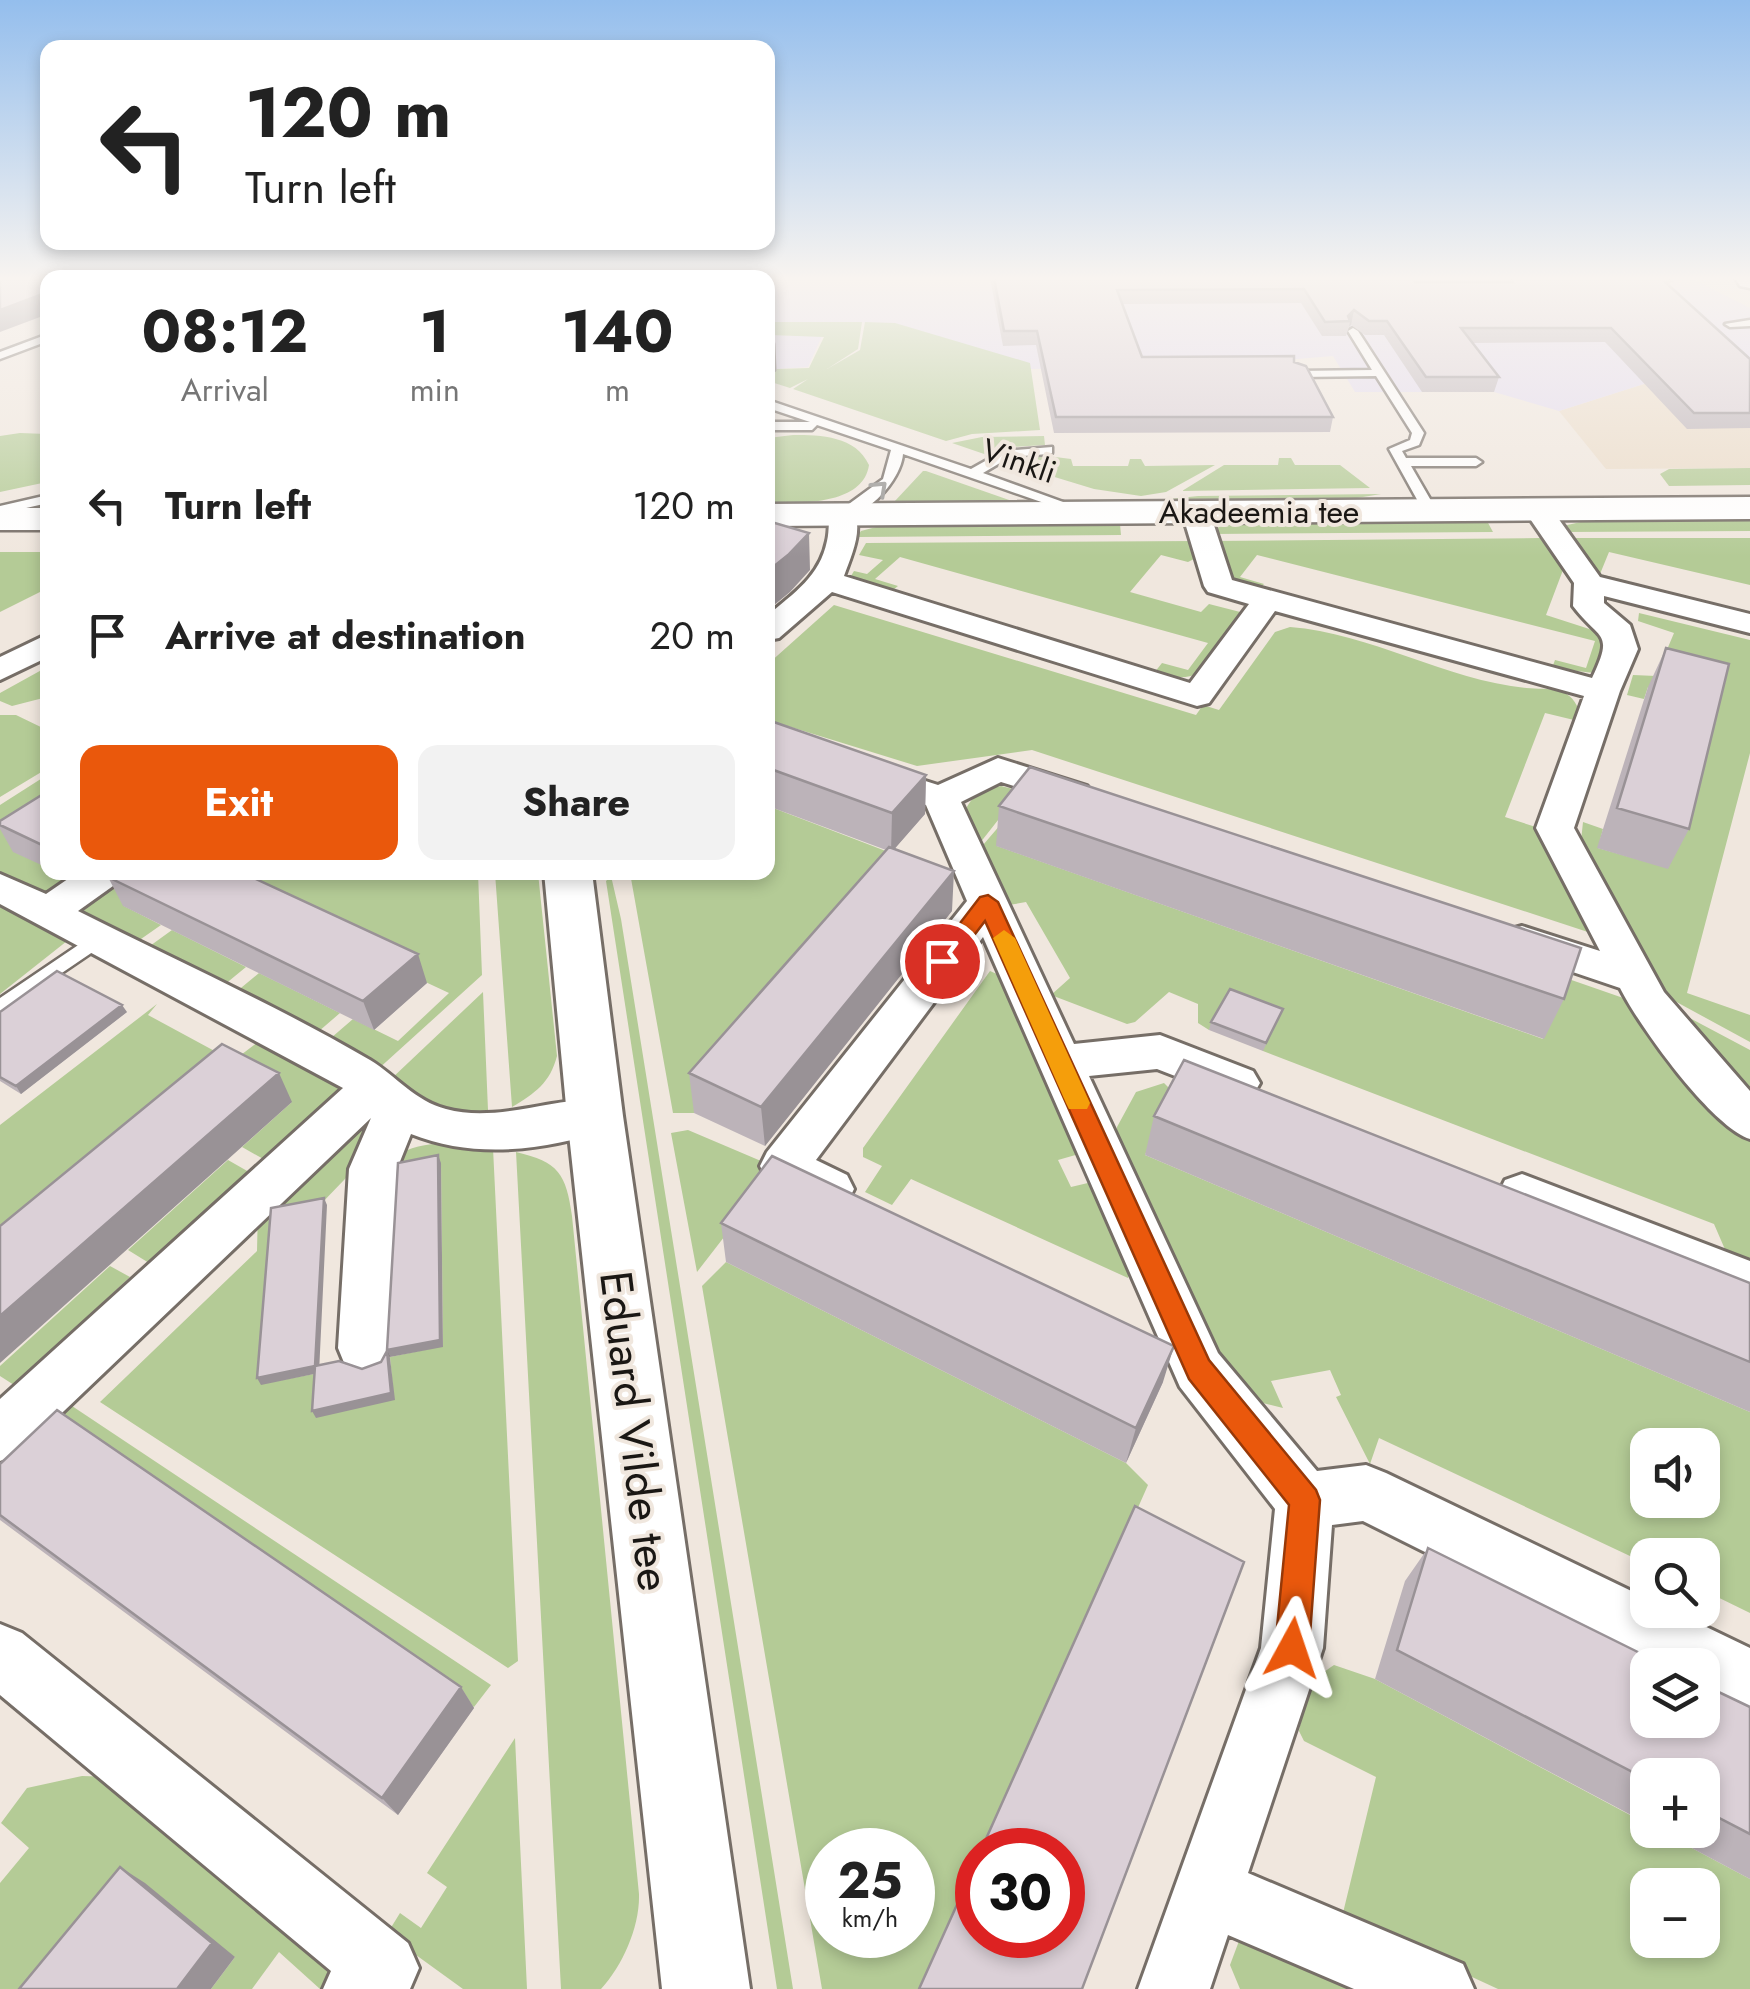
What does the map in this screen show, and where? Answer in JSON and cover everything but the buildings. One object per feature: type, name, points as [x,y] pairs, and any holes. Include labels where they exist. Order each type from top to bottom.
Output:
[{"type":"main road","name":"Akadeemia tee","points":[[775,515],[1750,508]]},
{"type":"main road","points":[[0,519],[40,519]]},
{"type":"street","points":[[1538,510],[1589,583],[1589,606],[1619,632],[1622,649],[1603,690],[1554,828],[1648,1002],[1750,1121]]},
{"type":"street","points":[[1196,513],[1219,586],[1603,690]]},
{"type":"street","points":[[775,625],[826,581],[842,541],[843,515]]},
{"type":"street","points":[[826,581],[1197,696],[1267,600]]},
{"type":"street","points":[[1589,583],[1750,624]]},
{"type":"street","points":[[0,670],[40,648]]},
{"type":"street","points":[[775,743],[941,798],[998,769],[1104,804]]},
{"type":"street","points":[[941,798],[1199,1370],[1305,1500],[1292,1648],[1174,1989]]},
{"type":"street","points":[[48,912],[94,880]]},
{"type":"street","name":"Eduard Vilde tee","points":[[569,880],[595,1116],[706,1989]]},
{"type":"street","points":[[0,887],[356,1074],[384,1099],[432,1125],[501,1135],[595,1116]]},
{"type":"street","points":[[871,1209],[784,1166],[988,902]]},
{"type":"street","points":[[1487,929],[1636,978]]},
{"type":"street","points":[[1059,1062],[1160,1052],[1270,1096]]},
{"type":"street","points":[[364,1348],[373,1169],[384,1099]]},
{"type":"street","points":[[0,1434],[384,1099]]},
{"type":"street","points":[[1473,1175],[1750,1282]]},
{"type":"street","points":[[1130,1336],[1199,1370]]},
{"type":"street","points":[[1305,1500],[1366,1493],[1750,1681]]},
{"type":"street","points":[[0,1655],[384,1982]]},
{"type":"street","points":[[1208,1891],[1438,1989]]},
{"type":"lane","points":[[1299,374],[1380,373],[1418,432],[1415,442],[1398,456]]},
{"type":"lane","name":"Vinkli","points":[[775,406],[1083,512]]},
{"type":"lane","points":[[775,426],[834,426]]},
{"type":"lane","points":[[843,515],[888,484],[896,472],[897,448]]},
{"type":"lane","points":[[972,474],[1007,454],[1048,450]]},
{"type":"lane","points":[[1376,450],[1398,456],[1476,462]]},
{"type":"lane","points":[[1398,456],[1430,511]]},
{"type":"lane","points":[[0,510],[40,500]]},
{"type":"lane","points":[[0,1008],[96,940]]},
{"type":"shaded area","points":[[1342,371],[1685,371],[1559,411],[1494,392],[1355,392]]},
{"type":"shaded area","points":[[1685,371],[1750,371],[1750,468],[1606,469],[1559,411]]},
{"type":"green space","points":[[1031,371],[1040,430],[972,434],[946,441],[793,389],[808,379],[790,388],[775,383],[775,372]]},
{"type":"green space","points":[[40,434],[40,483],[0,492],[0,436]]},
{"type":"green space","points":[[1044,436],[1045,445],[1011,447],[990,456],[952,443],[982,437]]},
{"type":"green space","points":[[775,437],[837,439],[856,448],[869,465],[855,488],[842,495],[775,503]]},
{"type":"green space","points":[[1032,454],[1071,459],[1073,466],[1128,466],[1130,459],[1141,459],[1145,466],[1215,465],[1166,492],[1141,496],[1094,489],[1005,462]]},
{"type":"green space","points":[[1279,458],[1291,458],[1295,465],[1340,465],[1370,488],[1182,491],[1224,465],[1278,465]]},
{"type":"green space","points":[[1750,468],[1750,485],[1669,486],[1660,474],[1669,469]]},
{"type":"green space","points":[[926,471],[1012,501],[894,502]]},
{"type":"green space","points":[[1381,494],[1345,500],[1151,501],[1198,496]]},
{"type":"green space","points":[[1750,520],[1750,531],[1565,532],[1563,526],[1585,521]]},
{"type":"green space","points":[[1487,521],[1493,532],[1213,534],[1213,530],[1227,523]]},
{"type":"green space","points":[[1120,524],[1121,535],[857,537],[861,531],[880,526]]},
{"type":"green space","points":[[1540,538],[1563,570],[1546,615],[1611,636],[1594,673],[1552,668],[1555,660],[1586,668],[1595,641],[1257,555],[1240,577],[1264,584],[1259,589],[1228,579],[1213,541]]},
{"type":"green space","points":[[1568,538],[1750,538],[1750,585],[1609,552],[1600,574],[1627,581],[1623,589],[1601,582]]},
{"type":"green space","points":[[1196,541],[1194,559],[1188,562],[1161,555],[1130,592],[1201,612],[1209,604],[1248,614],[1211,665],[1188,677],[1154,673],[1162,663],[1188,670],[1208,643],[900,557],[875,579],[898,586],[888,594],[851,580],[854,571],[867,574],[883,560],[859,555],[866,543]]},
{"type":"green space","points":[[0,552],[40,552],[40,592],[0,612]]},
{"type":"green space","points":[[834,605],[1196,715],[1203,705],[1219,710],[1275,632],[1290,627],[1349,638],[1496,683],[1564,693],[1579,710],[1574,720],[1545,713],[1505,817],[1542,829],[1600,936],[1032,750],[917,766],[775,722],[775,658]]},
{"type":"green space","points":[[1639,613],[1750,640],[1750,753],[1687,993],[1750,1015],[1750,1042],[1671,999],[1662,998],[1581,841],[1583,822],[1603,829],[1598,848],[1668,868],[1709,704],[1648,687],[1644,699],[1627,695],[1633,675],[1656,676],[1674,633],[1638,621]]},
{"type":"green space","points":[[40,671],[40,699],[12,706],[0,701],[0,693]]},
{"type":"green space","points":[[0,715],[16,715],[40,727],[40,773],[0,797]]},
{"type":"green space","points":[[40,779],[40,880],[79,880],[50,895],[0,874],[0,805]]},
{"type":"green space","points":[[1001,786],[1021,791],[976,848],[963,816],[977,795]]},
{"type":"green space","points":[[1026,795],[997,846],[1543,1039],[1508,958],[1629,1000],[1750,1135],[1750,1269],[1730,1261],[1714,1224],[1263,1051],[1228,997],[1209,1030],[1198,1023],[1198,1004],[1169,992],[1135,1022],[1127,1024],[1051,995],[1070,978],[1026,902],[1003,906],[977,852]]},
{"type":"green space","points":[[775,809],[891,853],[888,887],[694,1113],[673,1113],[631,880],[775,880]]},
{"type":"green space","points":[[126,880],[133,880],[124,906],[161,925],[131,946],[83,916],[85,901],[99,898]]},
{"type":"green space","points":[[207,880],[478,880],[482,975],[376,1071],[324,1044],[353,1019],[398,1041],[449,993]]},
{"type":"green space","points":[[496,880],[539,880],[557,1056],[540,1086],[512,1107]]},
{"type":"green space","points":[[612,880],[621,919],[793,1989],[777,1989],[606,881]]},
{"type":"green space","points":[[0,902],[64,935],[67,941],[0,994]]},
{"type":"green space","points":[[172,930],[246,967],[218,990],[143,951]]},
{"type":"green space","points":[[990,971],[1006,978],[1079,1154],[1058,1160],[1071,1187],[1092,1182],[1131,1268],[1128,1278],[911,1179],[892,1205],[865,1192],[882,1166],[863,1157],[863,1148]]},
{"type":"green space","points":[[259,973],[340,1013],[311,1038],[230,997]]},
{"type":"green space","points":[[483,992],[488,1110],[450,1108],[390,1080]]},
{"type":"green space","points":[[157,1004],[148,1015],[233,1061],[262,1039],[350,1084],[274,1165],[242,1147],[292,1102],[0,1272],[0,1125]]},
{"type":"green space","points":[[1669,1007],[1750,1050],[1750,1104]]},
{"type":"green space","points":[[1164,1083],[1172,1091],[1145,1155],[1750,1412],[1750,1613],[1720,1598],[1720,1538],[1630,1538],[1630,1556],[1379,1438],[1370,1464],[1336,1397],[1341,1395],[1330,1370],[1271,1381],[1283,1408],[1250,1400],[1236,1390],[1115,1143],[1117,1127],[1136,1092]]},
{"type":"green space","points":[[377,1107],[370,1153],[318,1207],[261,1384],[319,1373],[394,1400],[390,1357],[443,1346],[441,1164],[394,1171],[394,1157],[430,1145],[493,1148],[518,1661],[508,1668],[100,1402],[257,1251],[258,1207]]},
{"type":"green space","points":[[688,1130],[761,1161],[762,1188],[697,1272],[671,1133]]},
{"type":"green space","points":[[516,1152],[542,1160],[558,1172],[567,1190],[572,1216],[639,1894],[629,1944],[601,1989],[561,1989]]},
{"type":"green space","points":[[228,1160],[249,1172],[149,1263],[128,1250]]},
{"type":"green space","points":[[726,1262],[1126,1463],[1148,1485],[996,1828],[955,1828],[955,1919],[924,1989],[822,1989],[817,1958],[935,1958],[935,1828],[805,1828],[805,1889],[702,1286]]},
{"type":"green space","points":[[110,1266],[130,1277],[14,1385],[0,1376],[0,1366]]},
{"type":"green space","points":[[57,1396],[491,1685],[474,1707],[80,1436],[29,1484],[0,1463],[0,1449]]},
{"type":"green space","points":[[1334,1665],[1375,1679],[1630,1815],[1630,1848],[1692,1848],[1750,1879],[1750,1989],[1498,1989],[1342,1917],[1376,1777],[1304,1741],[1299,1731],[1303,1711],[1319,1678]]},
{"type":"green space","points":[[515,1738],[527,1989],[463,1989],[387,1934],[400,1913],[421,1928],[447,1887],[427,1873]]},
{"type":"green space","points":[[82,1776],[115,1777],[331,1967],[325,1989],[320,1989],[279,1952],[252,1989],[211,1989],[235,1957],[60,1989],[0,1989],[0,1883],[29,1848],[1,1823],[27,1788]]},
{"type":"green space","points":[[1245,1925],[1387,1989],[1240,1989],[1230,1965]]},
{"type":"slow traffic","points":[[1004,938],[1078,1103]]},
{"type":"route","points":[[942,961],[988,902],[1199,1370],[1305,1500],[1292,1648]]}]
